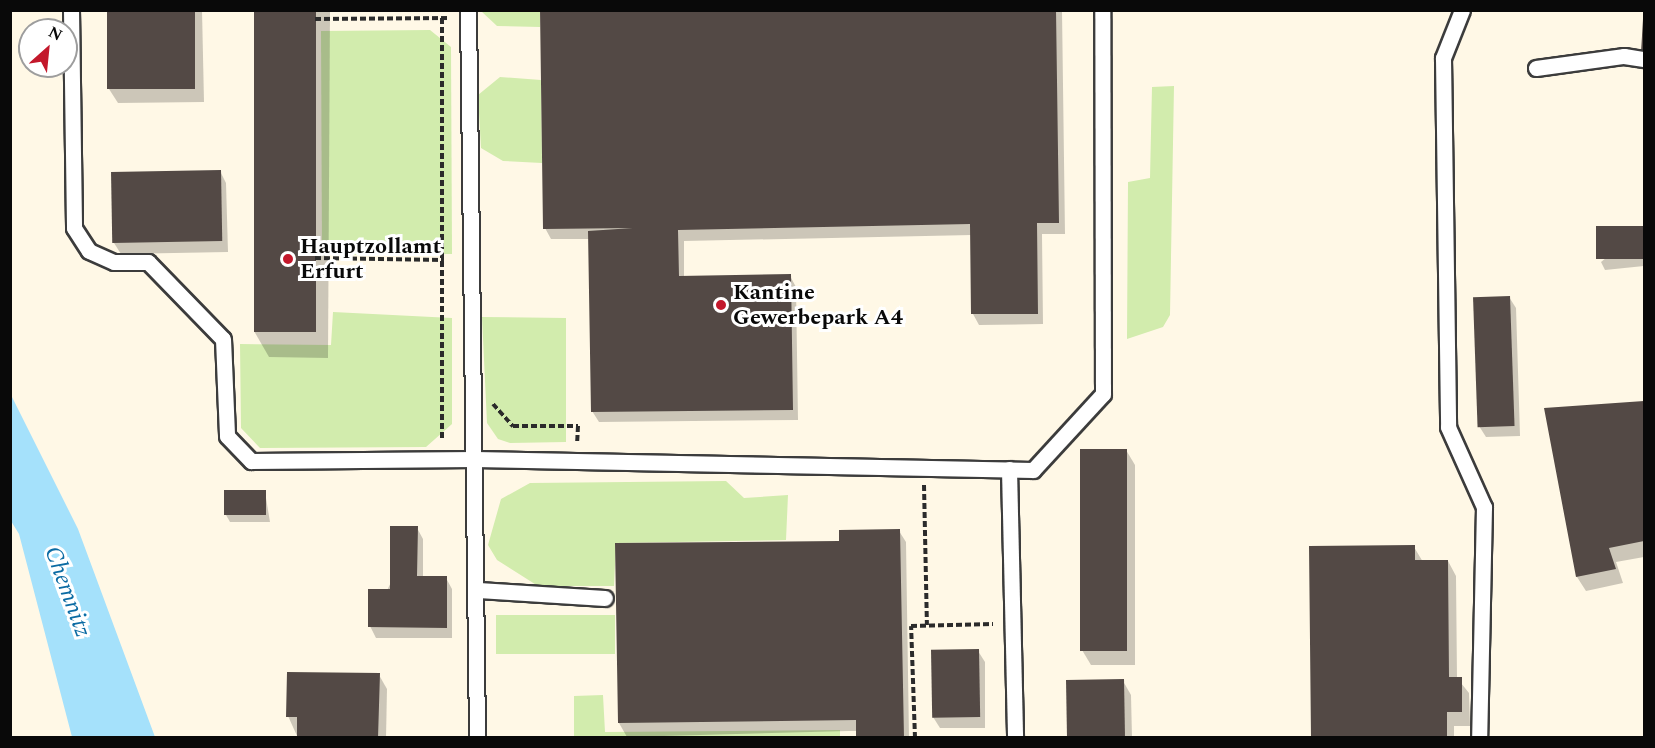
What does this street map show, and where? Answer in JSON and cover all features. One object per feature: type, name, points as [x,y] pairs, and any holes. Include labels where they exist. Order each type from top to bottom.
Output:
[{"type":"lane","points":[[71,10],[74,228],[89,251],[114,262],[148,262],[223,339],[227,436],[251,461],[475,459],[1034,470],[1103,394],[1102,10]]},
{"type":"lane","points":[[1462,10],[1443,58],[1448,427],[1484,507],[1479,738]]},
{"type":"lane","points":[[469,14],[478,590],[477,738]]},
{"type":"lane","points":[[1536,68],[1624,56],[1644,59]]},
{"type":"lane","points":[[1009,469],[1015,738]]},
{"type":"lane","points":[[478,590],[605,598]]},
{"type":"path","points":[[315,19],[442,18],[469,14]]},
{"type":"path","points":[[442,18],[444,260],[442,459]]},
{"type":"path","points":[[315,258],[444,260]]},
{"type":"path","points":[[475,406],[493,404],[513,426],[578,426],[575,461]]},
{"type":"path","points":[[924,468],[927,625]]},
{"type":"path","points":[[915,738],[911,626],[1012,623]]},
{"type":"green space","points":[[481,11],[540,11],[540,27],[497,26]]},
{"type":"green space","points":[[430,30],[451,47],[452,254],[322,255],[321,31]]},
{"type":"green space","points":[[500,77],[541,80],[542,163],[503,161],[481,148],[478,95]]},
{"type":"green space","points":[[1174,86],[1170,315],[1163,327],[1127,339],[1128,182],[1150,178],[1152,87]]},
{"type":"green space","points":[[333,312],[452,318],[452,424],[426,447],[260,448],[241,428],[240,344],[331,345]]},
{"type":"green space","points":[[482,317],[566,318],[566,442],[510,443],[498,439],[487,423]]},
{"type":"green space","points":[[726,481],[744,498],[788,495],[786,540],[616,543],[614,586],[538,586],[497,560],[488,545],[501,499],[530,483]]},
{"type":"green space","points":[[496,615],[615,615],[615,654],[496,654]]},
{"type":"green space","points":[[603,695],[605,732],[840,730],[840,737],[574,737],[574,696]]},
{"type":"water","name":"Chemnitz","points":[[10,393],[78,529],[155,737],[72,737],[19,534],[11,521]]},
{"type":"building","points":[[107,10],[195,10],[195,89],[107,89]]},
{"type":"building","points":[[254,10],[316,10],[316,332],[254,332]]},
{"type":"building","points":[[540,10],[1056,10],[1059,223],[1037,223],[1038,314],[971,314],[970,224],[678,230],[679,276],[791,274],[793,410],[591,412],[588,231],[633,228],[543,229]]},
{"type":"building","points":[[1643,19],[1644,52],[1641,52]]},
{"type":"building","points":[[221,170],[222,241],[112,243],[111,172]]},
{"type":"building","points":[[1596,226],[1644,226],[1644,259],[1596,259]]},
{"type":"building","points":[[1510,296],[1515,426],[1478,427],[1473,297]]},
{"type":"building","points":[[1644,401],[1644,541],[1609,548],[1616,569],[1576,577],[1544,408]]},
{"type":"building","points":[[1080,449],[1127,449],[1127,651],[1080,651]]},
{"type":"building","points":[[224,490],[266,490],[266,515],[224,515]]},
{"type":"building","points":[[390,526],[418,526],[417,576],[447,576],[447,628],[368,627],[368,589],[390,589]]},
{"type":"building","points":[[900,529],[904,738],[856,738],[856,720],[618,723],[615,543],[839,541],[839,530]]},
{"type":"building","points":[[1415,545],[1415,560],[1448,560],[1449,677],[1462,677],[1462,712],[1447,712],[1447,738],[1311,738],[1309,546]]},
{"type":"building","points":[[979,649],[980,717],[932,718],[931,650]]},
{"type":"building","points":[[287,672],[380,673],[378,738],[297,738],[297,717],[286,717]]},
{"type":"building","points":[[1124,679],[1125,738],[1067,738],[1066,680]]},
{"type":"place","name":"Hauptzollamt Erfurt","points":[[288,259]]},
{"type":"place","name":"Kantine Gewerbepark A4","points":[[721,305]]}]
